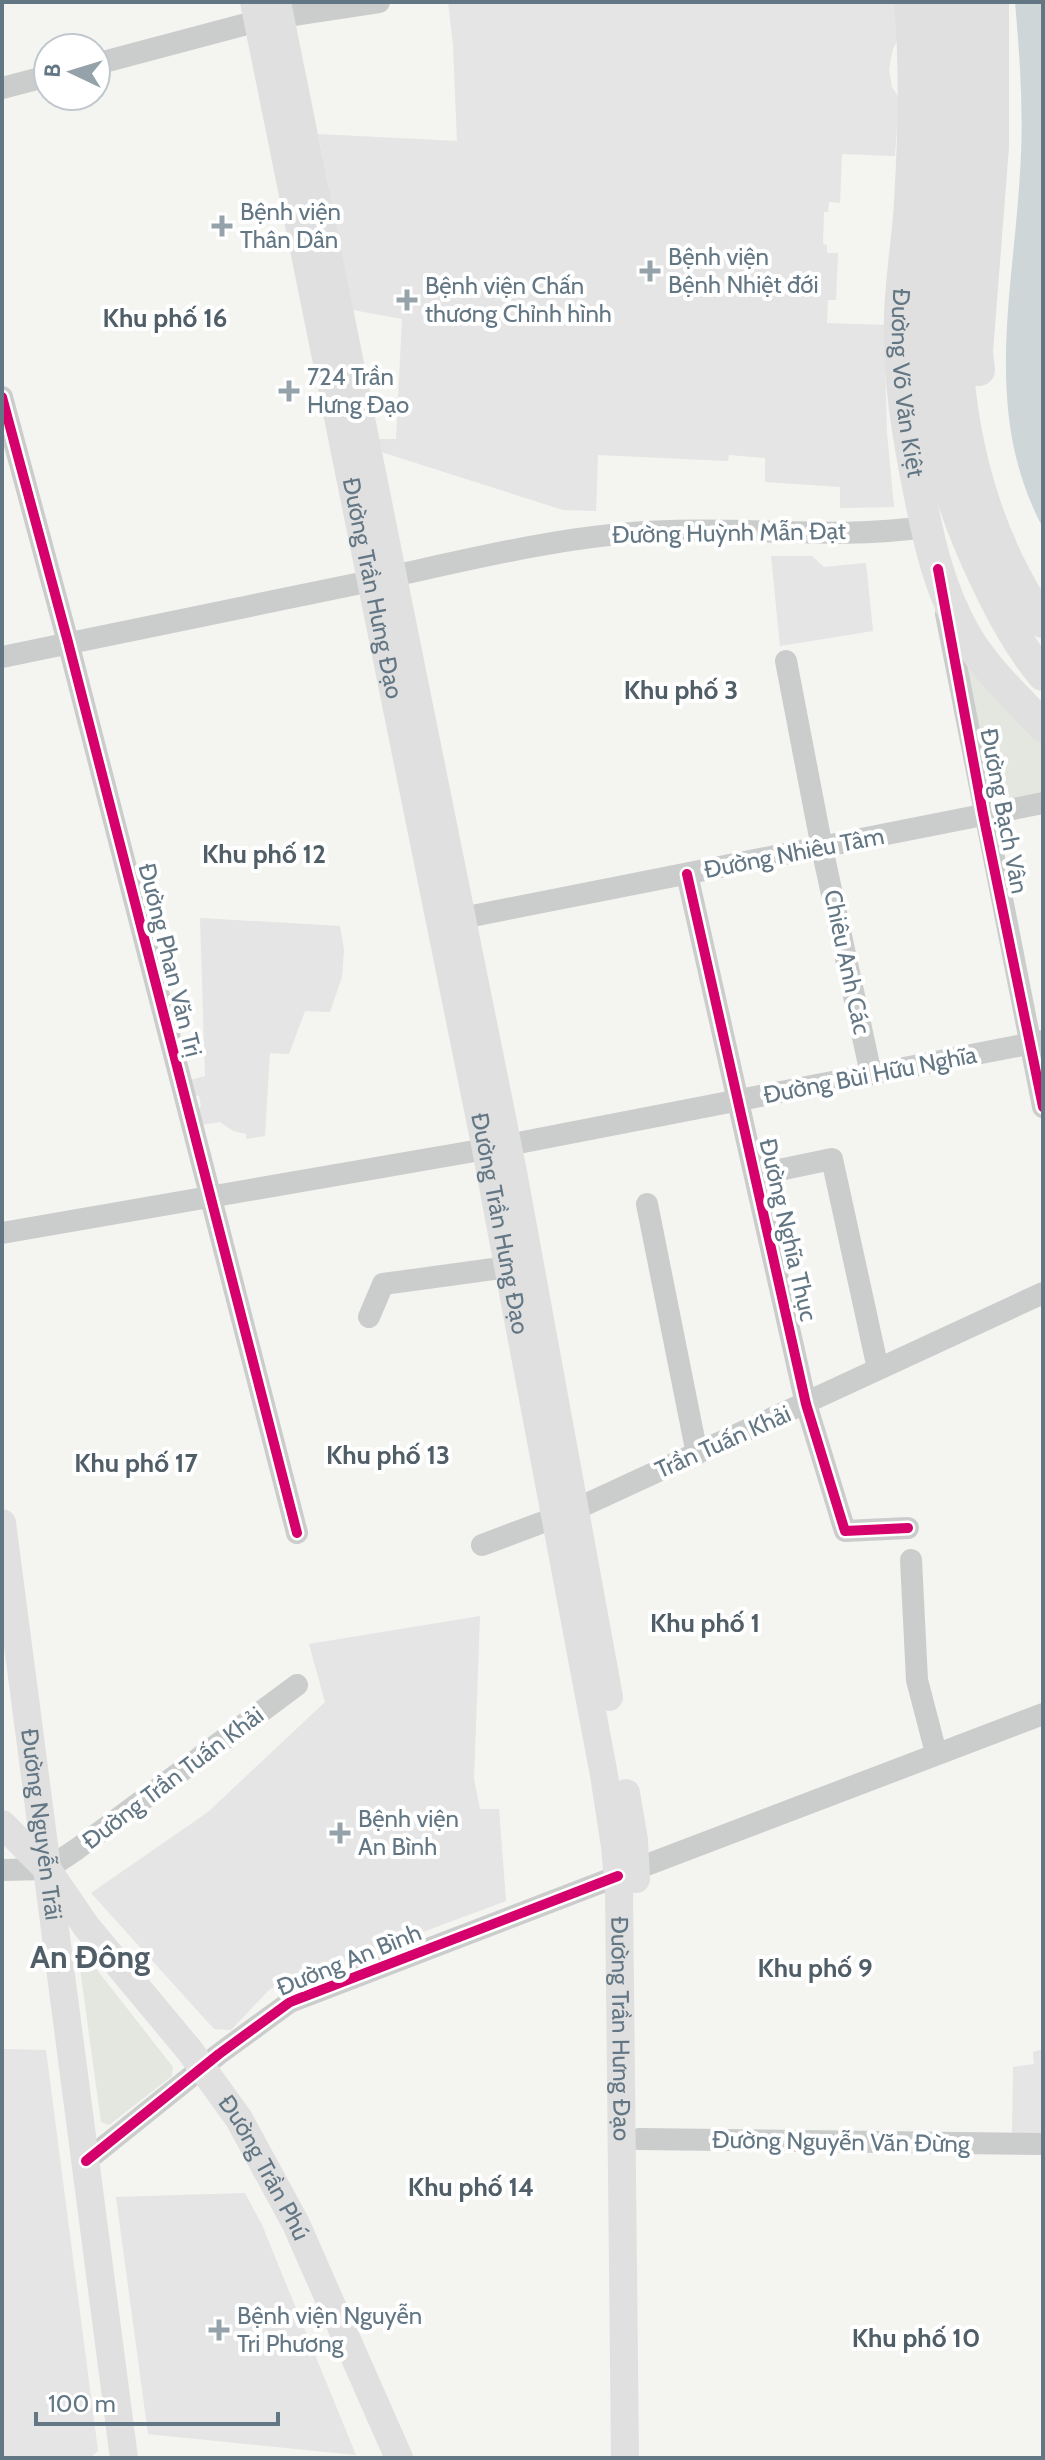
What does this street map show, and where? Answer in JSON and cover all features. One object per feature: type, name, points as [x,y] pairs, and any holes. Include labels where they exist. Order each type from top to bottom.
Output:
[{"type":"highway","name":"Đường Võ Văn Kiệt","points":[[910,2],[911,168],[902,276],[900,354],[907,427],[925,527],[938,569],[965,634],[990,669],[1043,726]]},
{"type":"highway","name":"Đường Võ Văn Kiệt","points":[[938,2],[941,63],[939,156],[926,364],[931,411],[1003,552],[1043,622]]},
{"type":"highway","name":"Đường Võ Văn Kiệt","points":[[966,2],[970,85],[968,161],[956,315],[957,359],[968,441],[1006,623],[1043,675]]},
{"type":"highway","name":"Đường Võ Văn Kiệt","points":[[984,512],[986,424],[977,351],[993,147],[993,2]]},
{"type":"highway","name":"Đường Võ Văn Kiệt","points":[[984,512],[1023,546],[1043,580]]},
{"type":"highway","points":[[925,527],[984,512]]},
{"type":"main road","name":"Đường Trần Hưng Đạo","points":[[267,11],[497,1147],[565,1514]]},
{"type":"main road","name":"Đường Trần Hưng Đạo","points":[[497,1147],[508,1267],[565,1514],[634,1840],[627,1873],[630,2139],[625,2458]]},
{"type":"main road","name":"Đường Nguyễn Trãi","points":[[2,1523],[124,2458]]},
{"type":"main road","name":"Đường Trần Phú","points":[[2,1824],[47,1869],[86,1926],[203,2067],[259,2153],[296,2224],[399,2458]]},
{"type":"main road","name":"Đường Trần Hưng Đạo","points":[[630,2139],[643,2458]]},
{"type":"street","points":[[112,59],[267,11],[379,2]]},
{"type":"street","points":[[2,88],[32,80]]},
{"type":"street","name":"Đường Phan Văn Trị","points":[[2,397],[297,1533]]},
{"type":"street","name":"Đường Huỳnh Mẫn Đạt","points":[[2,657],[593,536],[669,531],[887,531],[925,527]]},
{"type":"street","name":"Đường Bạch Vân","points":[[938,569],[983,814],[1036,1042],[1043,1107]]},
{"type":"street","name":"Chiêu Anh Các","points":[[786,661],[822,848],[871,1074]]},
{"type":"street","name":"Đường Nhiêu Tâm","points":[[451,920],[1043,803]]},
{"type":"street","name":"Đường Nghĩa Thục","points":[[687,874],[806,1404],[845,1531],[908,1528]]},
{"type":"street","name":"Đường Bùi Hữu Nghĩa","points":[[2,1233],[497,1147],[1036,1042]]},
{"type":"street","points":[[755,1175],[832,1159],[878,1369]]},
{"type":"street","points":[[647,1204],[697,1454]]},
{"type":"street","points":[[369,1317],[383,1284],[508,1267]]},
{"type":"street","name":"Trần Tuấn Khải","points":[[482,1545],[565,1514],[1043,1293]]},
{"type":"street","points":[[911,1560],[917,1680],[936,1753]]},
{"type":"street","name":"Đường Trần Tuấn Khải","points":[[47,1869],[297,1685]]},
{"type":"street","name":"Đường An Bình","points":[[86,2161],[290,2002],[1043,1714]]},
{"type":"street","points":[[2,1870],[47,1869]]},
{"type":"street","name":"Đường Nguyễn Văn Đừng","points":[[630,2139],[1043,2144]]},
{"type":"shaded area","name":"Bệnh viện Bệnh Nhiệt đới","points":[[448,2],[896,2],[899,37],[889,69],[892,87],[899,98],[895,156],[842,154],[840,203],[829,202],[828,212],[824,212],[823,244],[827,245],[827,253],[838,253],[836,300],[828,300],[827,323],[884,325],[887,433],[894,507],[840,508],[840,487],[765,482],[765,458],[729,455],[728,461],[598,455],[596,511],[563,510],[381,452],[378,439],[396,439],[402,319],[353,310],[318,134],[457,141]]},
{"type":"shaded area","points":[[1015,2],[1043,2],[1043,528],[1024,485],[1013,442],[1007,398],[1008,309],[1022,130]]},
{"type":"shaded area","points":[[771,556],[812,556],[824,567],[866,563],[873,631],[780,646]]},
{"type":"shaded area","points":[[960,642],[1043,735],[1043,792],[1002,800],[991,796]]},
{"type":"shaded area","points":[[200,918],[340,926],[344,950],[342,977],[330,1012],[305,1011],[289,1054],[270,1053],[265,1136],[246,1139],[246,1134],[233,1131],[220,1122],[201,1125],[197,1111],[201,1106],[199,1096],[194,1095],[190,1080],[205,1076]]},
{"type":"shaded area","name":"Bệnh viện An Bình","points":[[480,1616],[474,1779],[480,1809],[499,1809],[506,1901],[270,1989],[231,2030],[214,2029],[91,1893],[208,1812],[325,1702],[309,1644]]},
{"type":"shaded area","points":[[83,1952],[173,2067],[172,2076],[109,2125],[101,2122],[78,1954]]},
{"type":"shaded area","points":[[2,2049],[46,2050],[98,2451],[90,2458],[2,2458]]},
{"type":"shaded area","points":[[1043,2049],[1043,2135],[1012,2134],[1013,2067],[1034,2064],[1033,2052]]},
{"type":"shaded area","name":"Bệnh viện Nguyễn Tri Phương","points":[[245,2193],[262,2225],[356,2455],[148,2434],[116,2197]]},
{"type":"cycle path","points":[[2,397],[297,1533]]},
{"type":"cycle path","points":[[938,569],[983,814],[1043,1107]]},
{"type":"cycle path","points":[[687,874],[806,1404],[845,1531],[908,1528]]},
{"type":"cycle path","points":[[86,2161],[219,2054],[290,2002],[618,1876]]},
{"type":"place","name":"Bệnh viện Thân Dân","points":[[222,226]]},
{"type":"place","name":"Bệnh viện Bệnh Nhiệt đới","points":[[650,271]]},
{"type":"place","name":"Bệnh viện Chấn thương Chỉnh hình","points":[[407,300]]},
{"type":"place","name":"724 Trần Hưng Đạo","points":[[289,391]]},
{"type":"place","name":"Bệnh viện An Bình","points":[[340,1833]]},
{"type":"place","name":"Bệnh viện Nguyễn Tri Phương","points":[[219,2330]]},
{"type":"district","name":"Khu phố 16","points":[[165,318]]},
{"type":"district","name":"Khu phố 3","points":[[681,690]]},
{"type":"district","name":"Khu phố 12","points":[[264,854]]},
{"type":"district","name":"Khu phố 13","points":[[388,1455]]},
{"type":"district","name":"Khu phố 17","points":[[136,1463]]},
{"type":"district","name":"Khu phố 1","points":[[705,1623]]},
{"type":"district","name":"An Đông","points":[[90,1957]]},
{"type":"district","name":"Khu phố 9","points":[[815,1968]]},
{"type":"district","name":"Khu phố 14","points":[[471,2187]]},
{"type":"district","name":"Khu phố 10","points":[[916,2338]]}]
